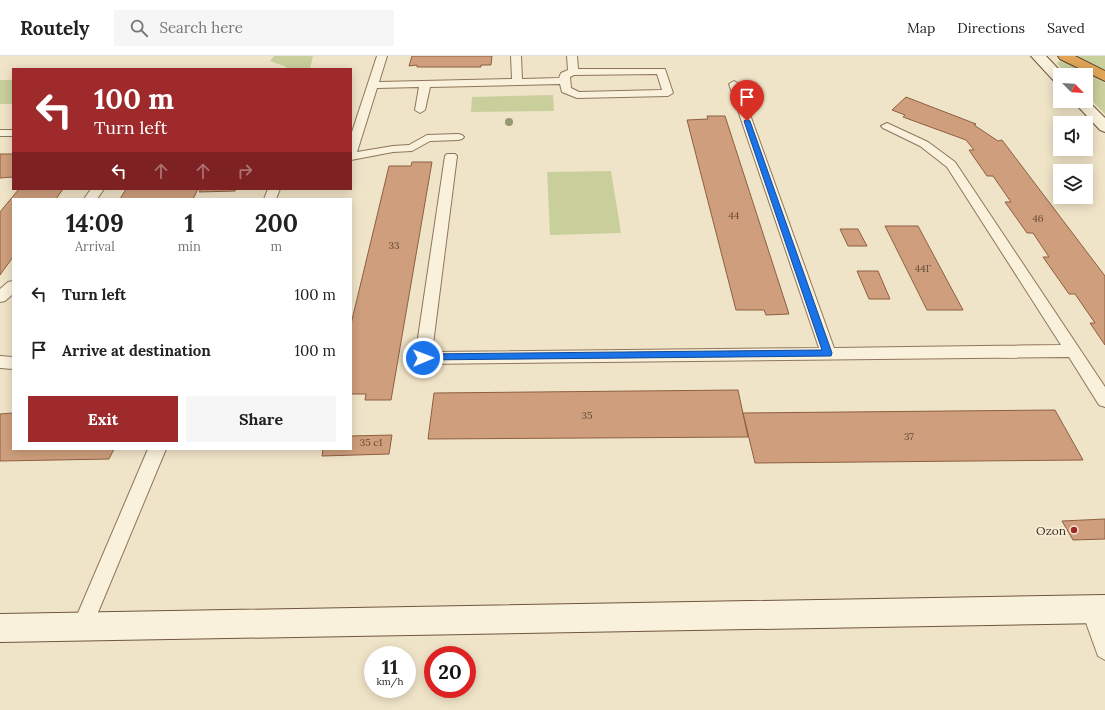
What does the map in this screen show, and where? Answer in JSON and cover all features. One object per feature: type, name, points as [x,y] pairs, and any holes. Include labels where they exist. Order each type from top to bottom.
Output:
[{"type":"highway","points":[[1065,56],[1105,78]]},
{"type":"street","points":[[1038,56],[1053,72]]},
{"type":"street","points":[[1087,108],[1105,127]]},
{"type":"street","points":[[0,628],[82,628],[1098,609]]},
{"type":"lane","points":[[352,149],[382,56]]},
{"type":"lane","points":[[516,56],[517,82]]},
{"type":"lane","points":[[572,56],[573,72]]},
{"type":"lane","points":[[661,71],[668,93],[577,95],[566,90],[564,81],[565,75],[573,72],[661,71]]},
{"type":"lane","points":[[372,85],[564,81]]},
{"type":"lane","points":[[420,110],[425,84]]},
{"type":"lane","points":[[734,84],[828,353]]},
{"type":"lane","points":[[887,126],[924,144],[951,165],[1105,400]]},
{"type":"lane","points":[[0,133],[12,133]]},
{"type":"lane","points":[[352,156],[393,149],[412,148],[427,138],[458,137]]},
{"type":"lane","points":[[450,156],[423,358],[1072,351]]},
{"type":"lane","points":[[91,198],[97,190]]},
{"type":"lane","points":[[0,297],[12,287]]},
{"type":"lane","points":[[0,362],[12,362]]},
{"type":"lane","points":[[82,628],[158,450]]},
{"type":"lane","points":[[1098,609],[1105,649]]},
{"type":"green space","points":[[274,56],[313,56],[310,68],[286,68],[287,67],[270,61]]},
{"type":"green space","points":[[1075,56],[1105,56],[1105,71]]},
{"type":"green space","points":[[1060,61],[1077,68],[1061,68],[1057,63]]},
{"type":"green space","points":[[1093,77],[1105,83],[1105,114],[1093,102]]},
{"type":"green space","points":[[0,80],[12,80],[12,104],[0,104]]},
{"type":"green space","points":[[553,95],[554,111],[471,112],[472,97]]},
{"type":"green space","points":[[611,171],[621,233],[550,235],[547,172]]},
{"type":"building","points":[[412,56],[492,56],[491,65],[481,65],[481,67],[417,67],[417,65],[409,66]]},
{"type":"building","points":[[906,97],[976,124],[974,125],[998,141],[1002,140],[1105,276],[1105,345],[1090,323],[1095,323],[1075,294],[1069,294],[1043,257],[1049,257],[1033,233],[1027,233],[1005,202],[1011,202],[993,176],[987,176],[969,150],[974,150],[966,140],[903,117],[905,115],[892,110]]},
{"type":"building","points":[[707,116],[725,116],[789,314],[766,315],[764,310],[736,310],[687,120],[708,119]]},
{"type":"building","points":[[0,154],[12,154],[12,177],[0,178]]},
{"type":"building","points":[[412,162],[432,162],[391,400],[365,400],[366,394],[352,394],[352,320],[389,166],[411,166]]},
{"type":"building","points":[[18,190],[62,190],[57,198],[12,198],[12,258],[0,275],[0,212]]},
{"type":"building","points":[[125,190],[198,190],[194,198],[121,198]]},
{"type":"building","points":[[200,190],[236,190],[235,191],[199,192]]},
{"type":"building","points":[[885,226],[918,226],[963,310],[927,310]]},
{"type":"building","points":[[840,229],[858,229],[867,246],[848,246]]},
{"type":"building","points":[[857,271],[878,271],[890,299],[869,299]]},
{"type":"building","points":[[738,390],[748,437],[428,439],[434,393]]},
{"type":"building","points":[[1055,410],[1083,460],[755,463],[743,413]]},
{"type":"building","points":[[12,413],[12,450],[114,450],[109,459],[0,461],[0,414]]},
{"type":"building","points":[[392,435],[389,454],[322,456],[323,450],[352,450],[352,436]]},
{"type":"building","points":[[1105,519],[1105,539],[1073,540],[1062,521]]},
{"type":"place","name":"Ozon","points":[[1074,530]]},
{"type":"route","points":[[423,358],[828,353],[747,121]]}]
